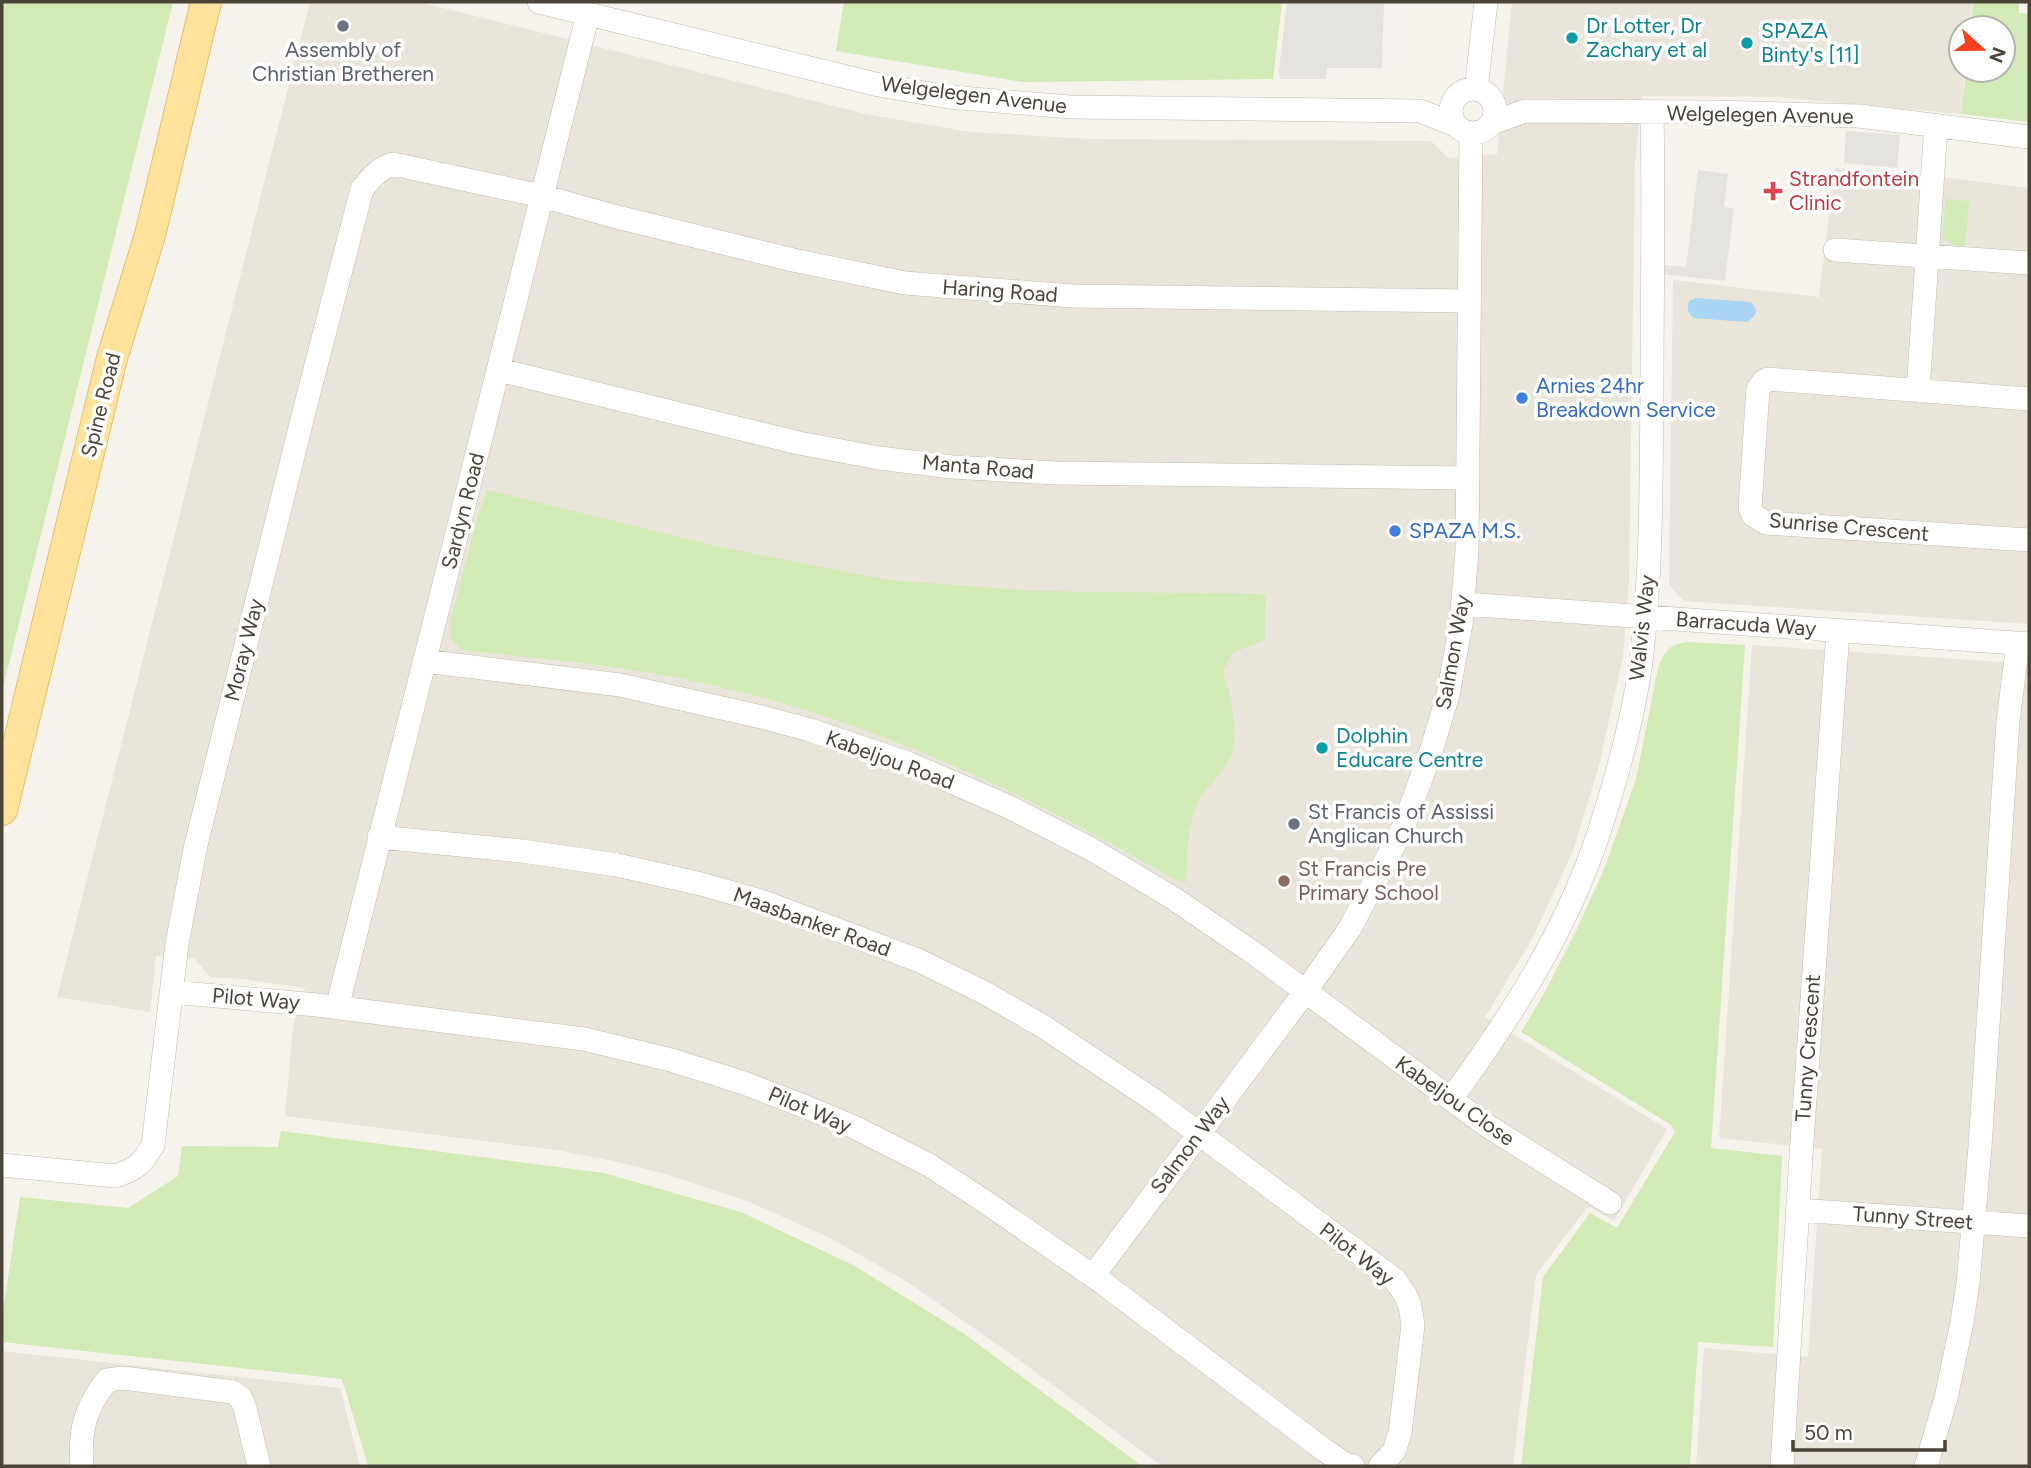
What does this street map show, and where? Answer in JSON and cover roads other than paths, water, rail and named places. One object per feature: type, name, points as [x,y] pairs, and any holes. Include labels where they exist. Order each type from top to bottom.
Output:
[{"type":"main road","name":"Spine Road","points":[[2,810],[112,359],[150,235],[206,2]]},
{"type":"street","name":"Welgelegen Avenue","points":[[539,2],[879,85],[949,97],[1070,107],[1716,112],[1858,116],[2029,137]]},
{"type":"street","name":"Salmon Way","points":[[1093,1276],[1350,928],[1403,828],[1431,751],[1448,695],[1464,604],[1474,111],[1486,2]]},
{"type":"street","name":"Sardyn Road","points":[[337,1007],[588,14]]},
{"type":"street","name":"Walvis Way","points":[[1451,1099],[1525,991],[1573,898],[1598,834],[1626,739],[1641,664],[1650,560],[1654,264],[1652,112]]},
{"type":"street","points":[[1917,391],[1936,126]]},
{"type":"street","name":"Moray Way","points":[[2,1166],[116,1176],[143,1162],[153,1145],[177,944],[195,849],[362,189],[373,175],[383,167],[393,164],[542,196]]},
{"type":"street","name":"Haring Road","points":[[542,196],[780,257],[916,284],[1073,296],[1469,301]]},
{"type":"street","points":[[1835,250],[2029,263]]},
{"type":"street","name":"Manta Road","points":[[499,370],[799,443],[879,458],[952,467],[1070,474],[1468,478]]},
{"type":"street","name":"Sunrise Crescent","points":[[2029,399],[1768,379],[1758,389],[1750,508],[1754,515],[1766,523],[2029,540]]},
{"type":"street","name":"Barracuda Way","points":[[1464,604],[2024,643]]},
{"type":"street","name":"Tunny Crescent","points":[[1782,1466],[1797,1210],[1838,631]]},
{"type":"street","points":[[1926,1466],[1946,1398],[1968,1283],[1980,1147],[2008,721],[2024,643]]},
{"type":"street","name":"Kabeljou Road","points":[[424,661],[620,685],[702,702],[810,730],[910,764],[1007,806],[1091,849],[1173,898],[1305,992]]},
{"type":"street","name":"Maasbanker Road","points":[[379,837],[522,851],[617,865],[761,901],[920,961],[985,993],[1044,1027],[1198,1133]]},
{"type":"street","name":"Pilot Way","points":[[172,992],[337,1007],[584,1039],[671,1059],[744,1083],[853,1127],[929,1166],[1093,1276],[1323,1449],[1353,1466]]},
{"type":"street","name":"Kabeljou Close","points":[[1305,992],[1486,1125],[1610,1203]]},
{"type":"street","name":"Pilot Way","points":[[1198,1133],[1395,1280],[1405,1294],[1413,1325],[1400,1433],[1394,1451],[1382,1466]]},
{"type":"street","name":"Tunny Street","points":[[1797,1210],[2029,1226]]},
{"type":"street","points":[[82,1466],[85,1419],[93,1398],[107,1380],[123,1378],[233,1392],[241,1398],[245,1408],[259,1466]]},
{"type":"water","points":[[1696,298],[1751,302],[1755,313],[1747,322],[1694,318],[1689,313],[1688,306],[1689,301]]},
{"type":"place","name":"Assembly of Christian Bretheren","points":[[343,26]]},
{"type":"place","name":"Dr Lotter, Dr Zachary et al","points":[[1572,38]]},
{"type":"place","name":"SPAZA Binty's [11]","points":[[1747,43]]},
{"type":"place","name":"Strandfontein Clinic","points":[[1773,191]]},
{"type":"place","name":"Arnies 24hr Breakdown Service","points":[[1522,398]]},
{"type":"place","name":"SPAZA M.S.","points":[[1395,531]]},
{"type":"place","name":"Dolphin Educare Centre","points":[[1322,748]]},
{"type":"place","name":"St Francis of Assissi Anglican Church","points":[[1294,824]]},
{"type":"place","name":"St Francis Pre Primary School","points":[[1284,881]]}]
